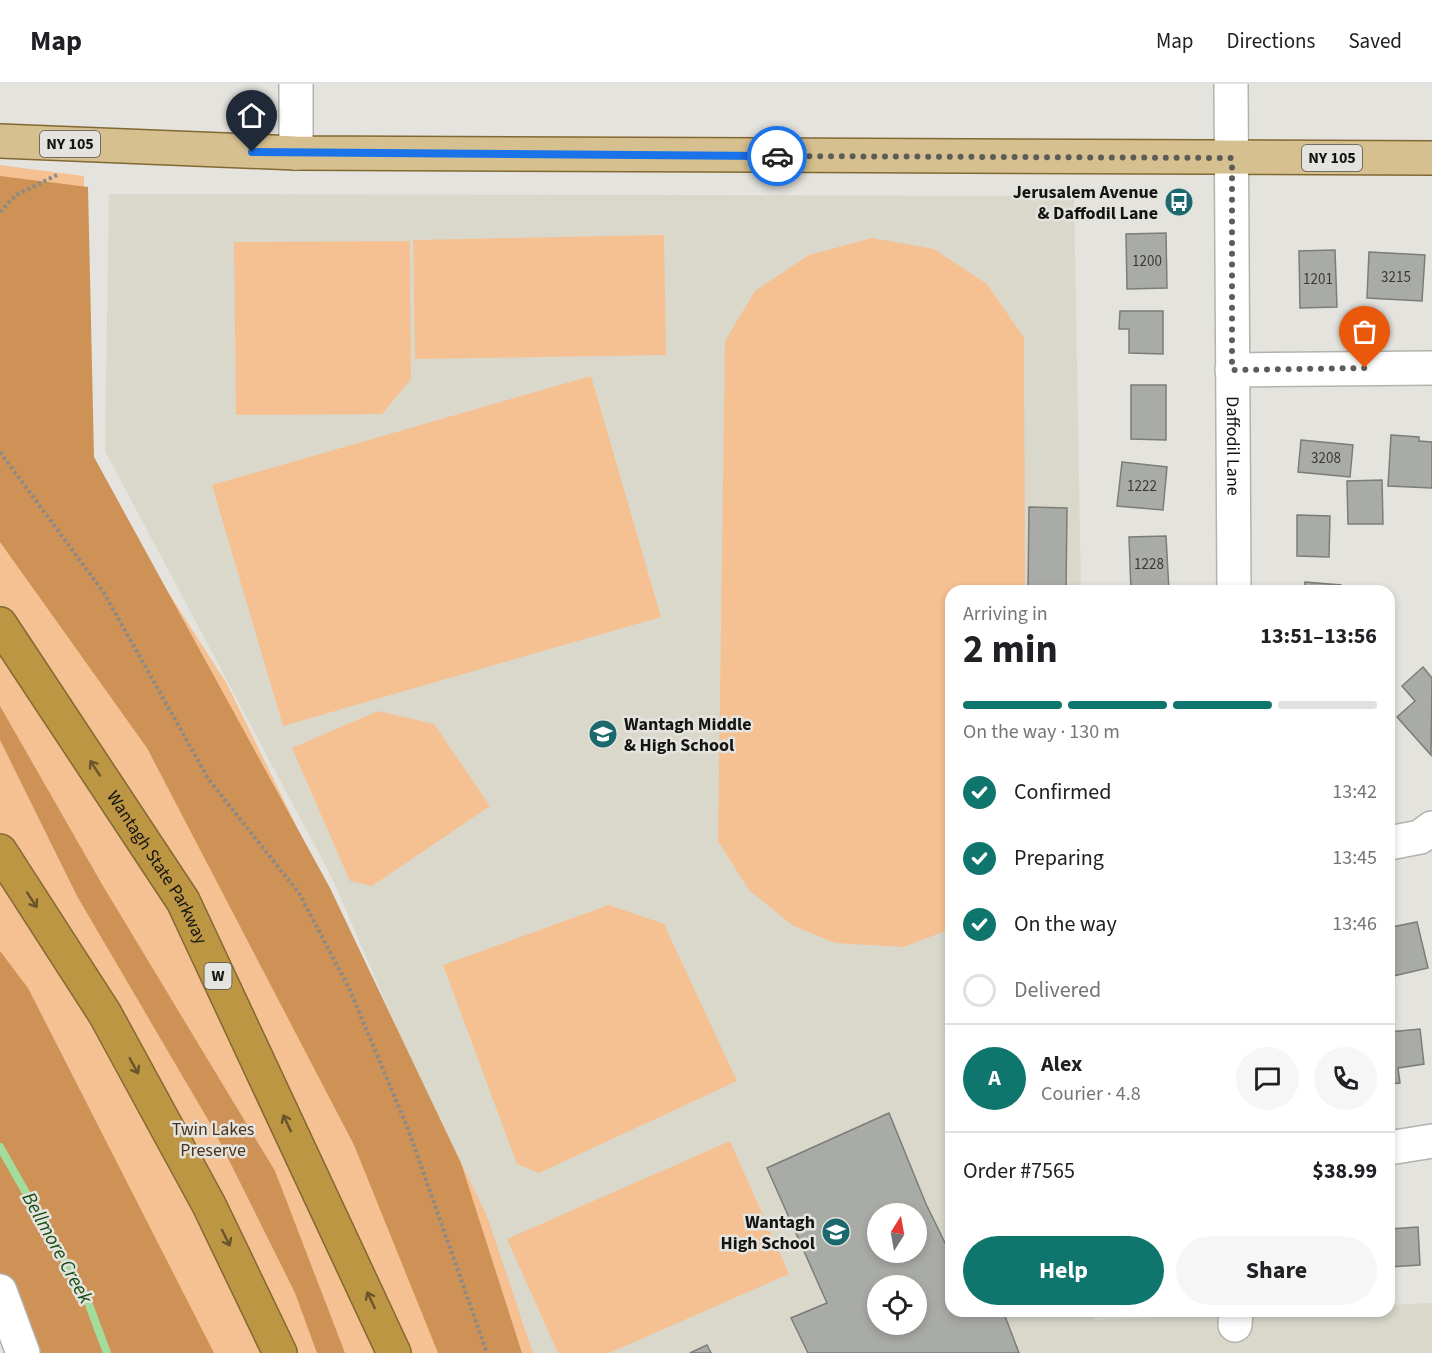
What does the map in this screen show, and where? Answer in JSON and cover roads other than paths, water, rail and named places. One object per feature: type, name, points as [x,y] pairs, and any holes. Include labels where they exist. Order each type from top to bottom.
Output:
[{"type":"highway","name":"Wantagh State Parkway","points":[[0,624],[183,901],[394,1353]]},
{"type":"highway","points":[[0,851],[105,1014],[209,1205],[280,1353]]},
{"type":"main road","name":"NY 105","points":[[0,141],[296,153],[1432,158]]},
{"type":"street","points":[[296,84],[296,153]]},
{"type":"street","name":"Daffodil Lane","points":[[1232,84],[1234,585]]},
{"type":"street","points":[[1232,370],[1432,368]]},
{"type":"street","points":[[1395,842],[1420,837],[1432,828]]},
{"type":"street","points":[[1395,1147],[1432,1141]]},
{"type":"street","points":[[0,1290],[23,1353]]},
{"type":"waterway","name":"Bellmore Creek","points":[[0,1147],[88,1302],[107,1353]]},
{"type":"place","name":"Jerusalem Avenue & Daffodil Lane","points":[[1179,202]]},
{"type":"place","name":"Wantagh Middle & High School","points":[[603,734]]},
{"type":"place","name":"Wantagh High School","points":[[836,1232]]},
{"type":"park label","name":"Twin Lakes Preserve","points":[[213,1139]]}]
